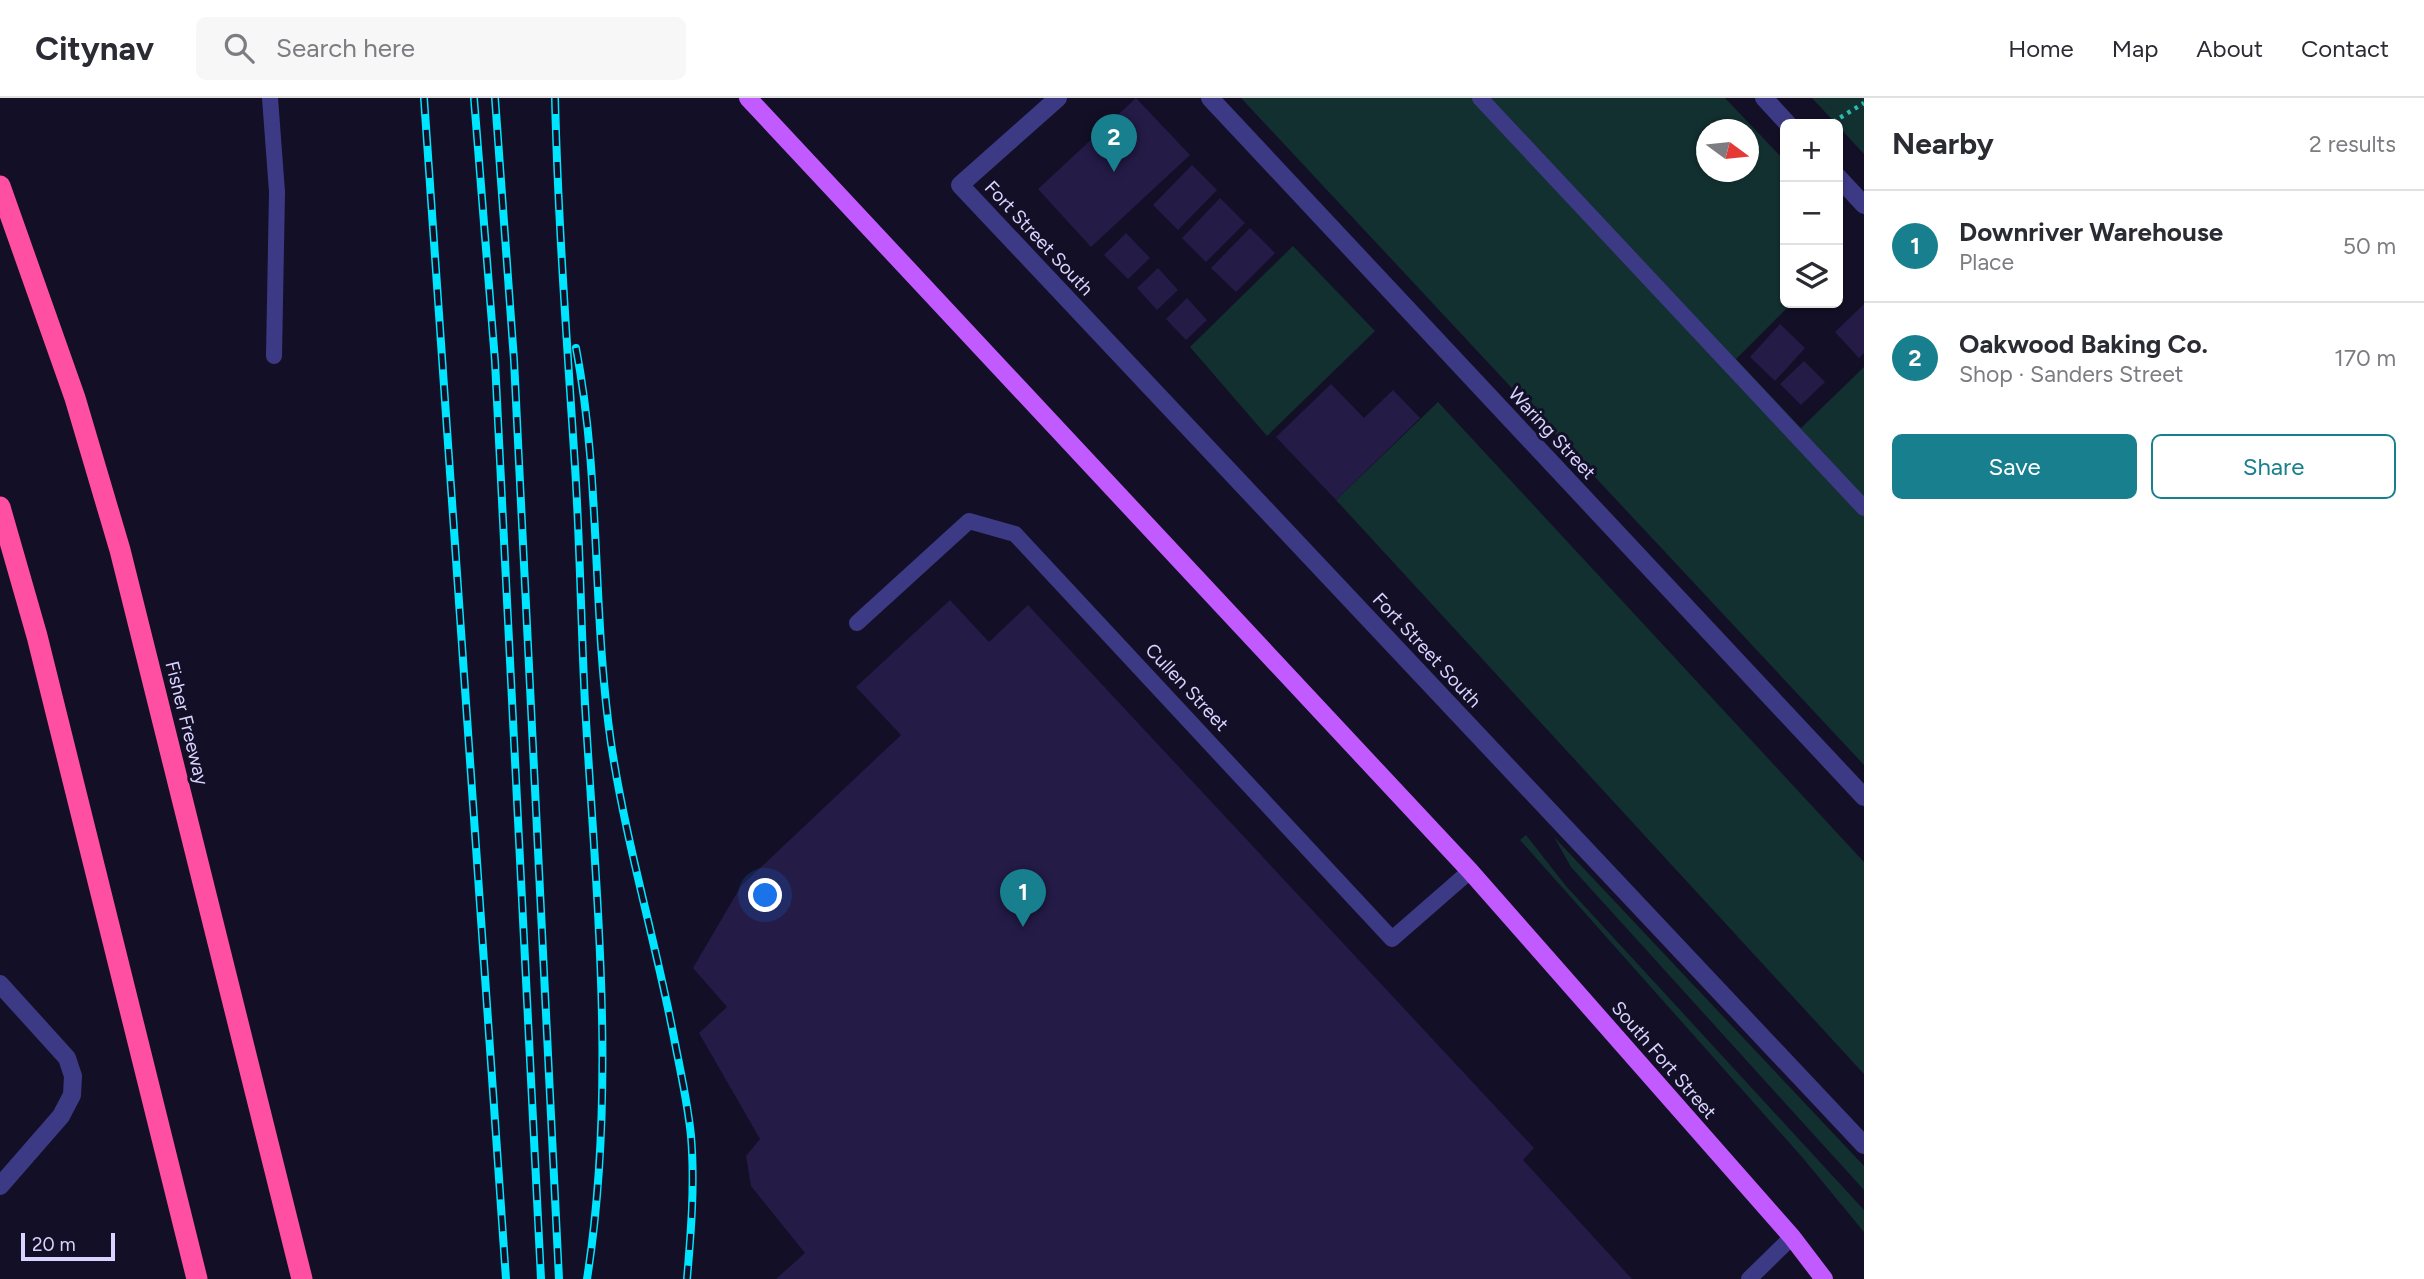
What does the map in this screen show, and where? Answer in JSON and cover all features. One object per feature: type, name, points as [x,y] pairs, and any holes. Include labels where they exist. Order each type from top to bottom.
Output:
[{"type":"highway","name":"Fisher Freeway","points":[[0,186],[75,398],[120,550],[302,1279]]},
{"type":"highway","points":[[0,507],[37,636],[197,1279]]},
{"type":"main road","points":[[748,98],[1470,871]]},
{"type":"main road","name":"South Fort Street","points":[[1470,871],[1792,1237],[1824,1279]]},
{"type":"street","name":"Fort Street South","points":[[1058,98],[960,185],[1864,1145]]},
{"type":"street","name":"Waring Street","points":[[1210,98],[1864,797]]},
{"type":"street","points":[[1764,98],[1783,119]]},
{"type":"street","points":[[1843,182],[1864,205]]},
{"type":"street","points":[[0,984],[67,1058],[73,1076],[72,1094],[61,1116],[0,1186]]},
{"type":"lane","points":[[270,98],[277,192],[274,356]]},
{"type":"lane","points":[[1480,98],[1864,508]]},
{"type":"lane","name":"Cullen Street","points":[[858,623],[969,521],[1015,534],[1392,939],[1470,871]]},
{"type":"lane","points":[[1749,1279],[1792,1237]]},
{"type":"path","points":[[1838,119],[1864,103]]},
{"type":"green space","points":[[1241,98],[1725,98],[1745,119],[1696,119],[1696,182],[1759,182],[1759,134],[1780,156],[1780,308],[1787,308],[1736,359],[1801,428],[1864,367],[1864,765]]},
{"type":"green space","points":[[1812,98],[1864,98],[1864,154],[1843,131],[1843,119],[1832,119]]},
{"type":"green space","points":[[1293,246],[1375,331],[1267,436],[1190,347]]},
{"type":"green space","points":[[1438,402],[1864,862],[1864,1074],[1336,500]]},
{"type":"green space","points":[[1526,835],[1566,886],[1864,1210],[1864,1232],[1802,1157],[1520,840]]},
{"type":"green space","points":[[1554,837],[1864,1166],[1864,1190],[1571,867]]},
{"type":"building","points":[[1136,98],[1190,155],[1091,247],[1038,189]]},
{"type":"building","points":[[1192,165],[1217,190],[1178,230],[1153,205]]},
{"type":"building","points":[[1220,198],[1245,223],[1206,262],[1182,238]]},
{"type":"building","points":[[1250,228],[1275,253],[1236,292],[1211,268]]},
{"type":"building","points":[[1126,233],[1150,258],[1128,279],[1104,255]]},
{"type":"building","points":[[1158,268],[1178,290],[1157,310],[1137,288]]},
{"type":"building","points":[[1187,298],[1207,320],[1186,340],[1166,319]]},
{"type":"building","points":[[1864,304],[1864,353],[1859,358],[1835,332]]},
{"type":"building","points":[[1780,324],[1805,348],[1775,381],[1750,357]]},
{"type":"building","points":[[1804,361],[1825,382],[1801,405],[1780,384]]},
{"type":"building","points":[[1331,384],[1364,418],[1393,390],[1420,418],[1336,500],[1276,437]]},
{"type":"building","points":[[950,600],[989,642],[1028,605],[1534,1148],[1523,1160],[1632,1279],[776,1279],[805,1253],[751,1186],[746,1156],[760,1139],[699,1033],[727,1007],[693,968],[741,886],[901,735],[856,687]]},
{"type":"railway","points":[[424,98],[506,1279]]},
{"type":"railway","points":[[474,98],[495,361],[541,1279]]},
{"type":"railway","points":[[495,98],[514,360],[559,1279]]},
{"type":"railway","points":[[555,98],[601,992],[601,1135],[587,1279]]},
{"type":"railway","points":[[576,348],[589,446],[601,644],[611,743],[690,1124],[693,1190],[687,1279]]},
{"type":"place","name":"Oakwood Baking Co.","points":[[1114,172]]},
{"type":"place","name":"Downriver Warehouse","points":[[1023,927]]}]
